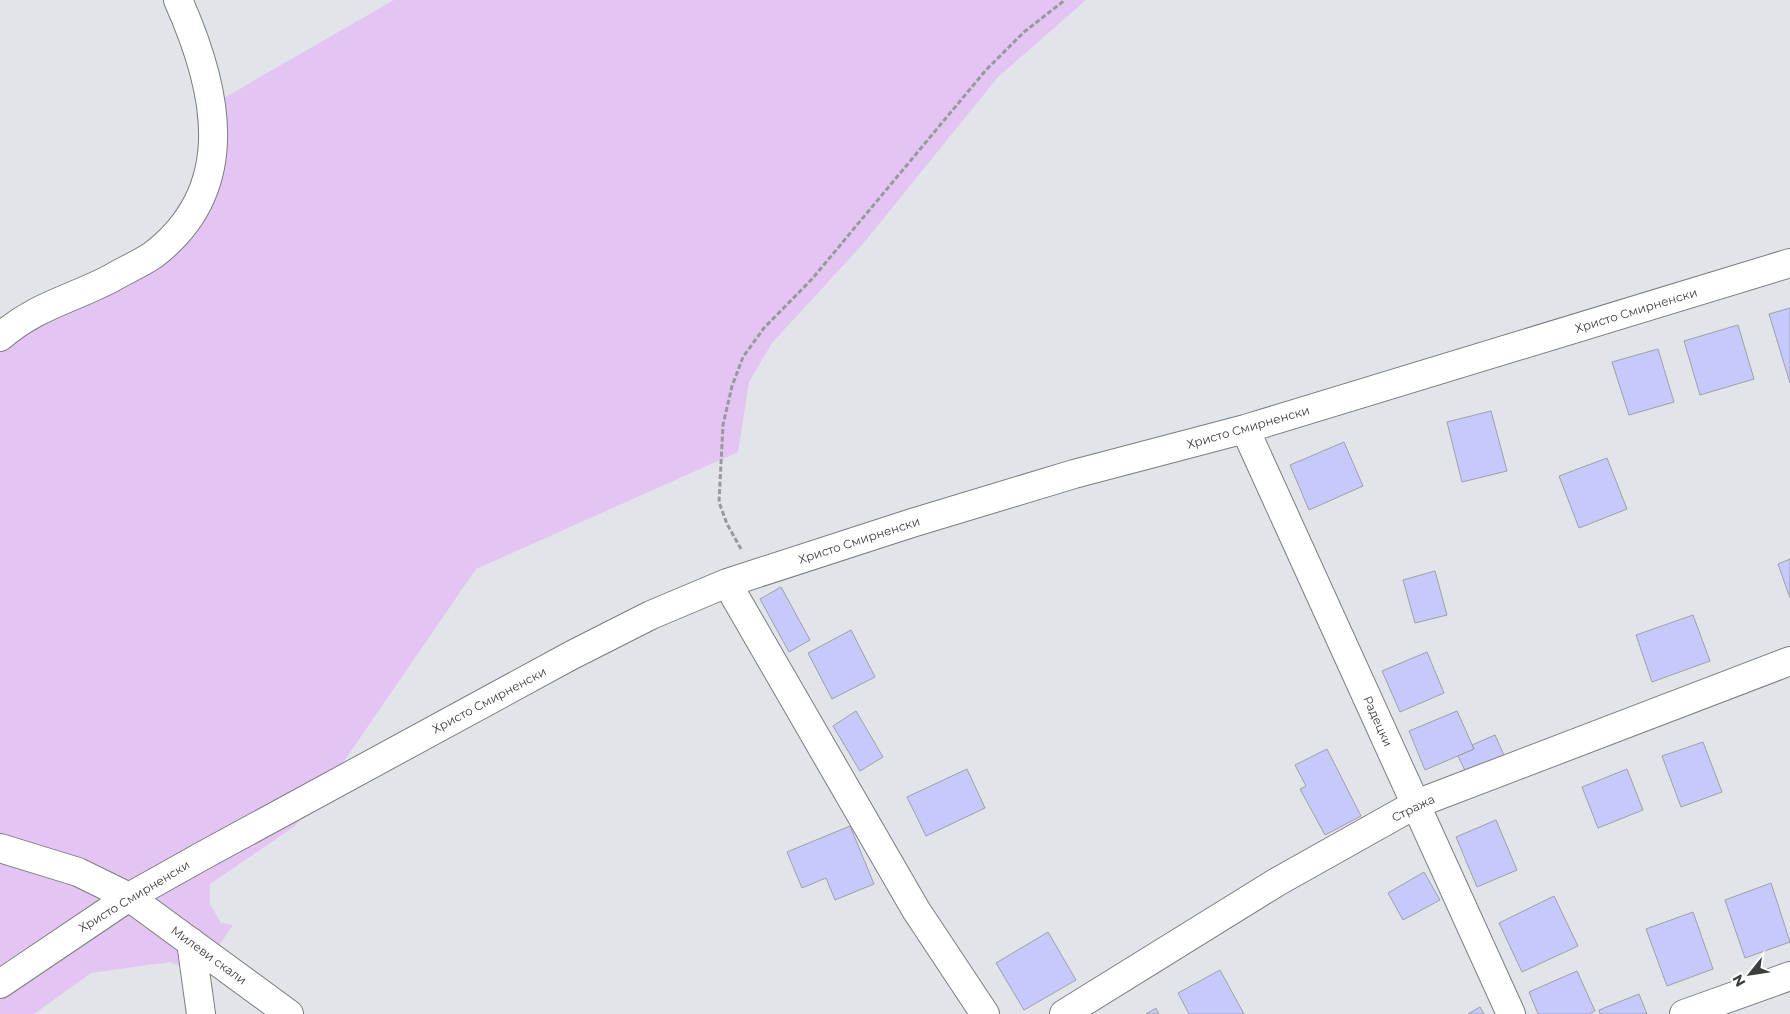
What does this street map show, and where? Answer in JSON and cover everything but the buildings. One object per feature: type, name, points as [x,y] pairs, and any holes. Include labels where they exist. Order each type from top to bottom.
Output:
[{"type":"street","points":[[0,338],[39,309],[108,280],[152,255],[183,225],[203,194],[213,158],[213,124],[209,86],[195,38],[178,0]]},
{"type":"street","name":"Христо Смирненски","points":[[0,984],[129,897],[388,753],[651,615],[727,583],[912,523],[1074,474],[1245,429],[1790,263]]},
{"type":"street","name":"Радецки","points":[[1245,429],[1511,1014]]},
{"type":"street","points":[[727,583],[916,910],[985,1014]]},
{"type":"street","name":"Стража","points":[[1064,1014],[1277,882],[1416,804],[1790,661]]},
{"type":"street","name":"Милеви скали","points":[[0,848],[78,872],[129,897],[289,1014]]},
{"type":"street","points":[[190,942],[201,1014]]},
{"type":"street","points":[[1684,1014],[1790,976]]},
{"type":"path","points":[[755,574],[727,524],[719,502],[723,425],[732,386],[744,357],[764,328],[812,279],[986,70],[1024,32],[1066,0]]},
{"type":"shaded area","points":[[394,0],[1086,0],[998,77],[862,245],[772,343],[749,382],[738,452],[476,569],[331,780],[295,826],[210,884],[210,904],[221,923],[233,925],[199,974],[170,962],[91,973],[34,1014],[0,1014],[0,346],[115,278],[162,230],[189,189],[202,152],[196,114]]}]
